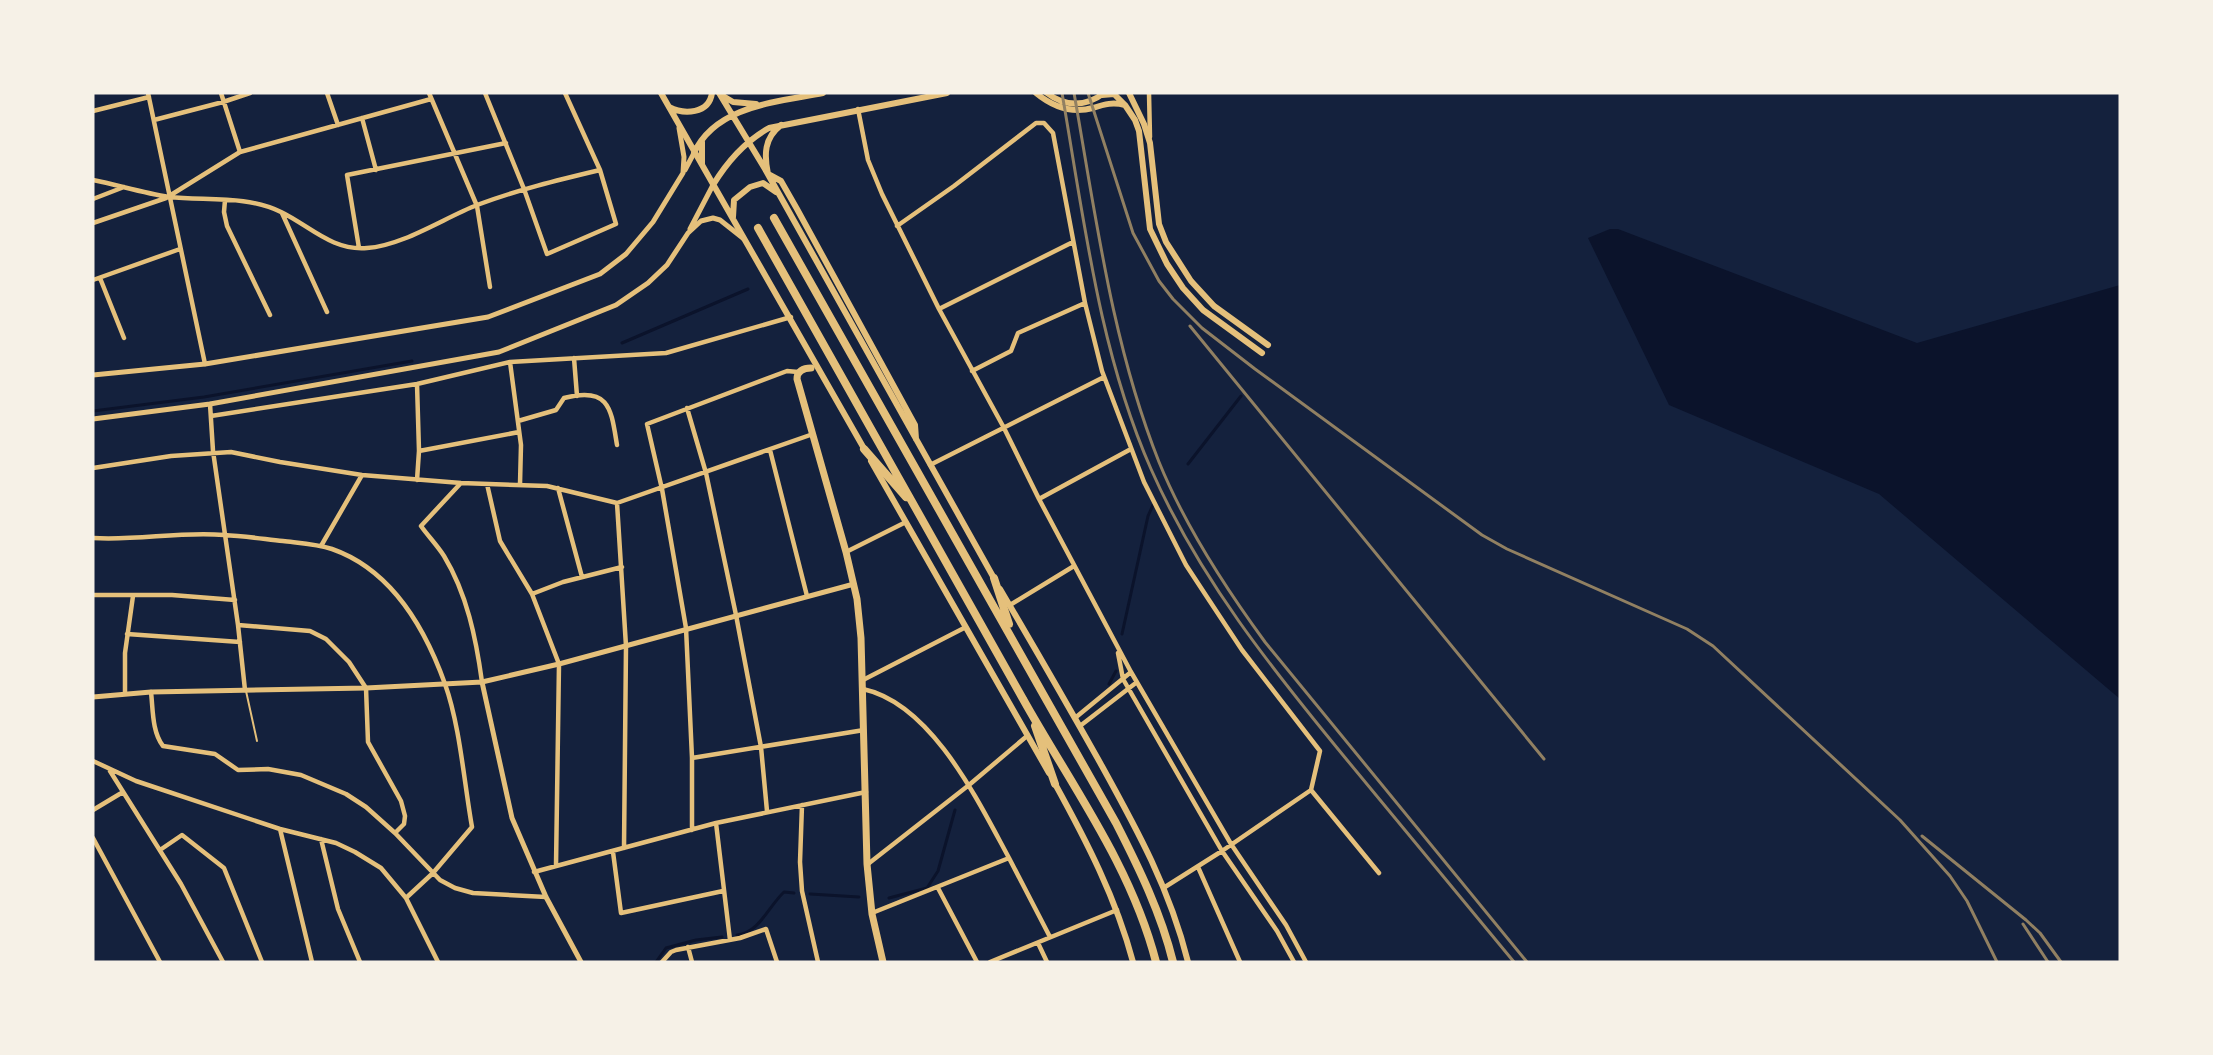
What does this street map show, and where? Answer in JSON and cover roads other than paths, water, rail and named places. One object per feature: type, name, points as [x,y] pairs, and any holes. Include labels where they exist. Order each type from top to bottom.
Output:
[{"type":"highway","points":[[774,218],[1089,772],[1139,868],[1155,906],[1173,962]]},
{"type":"highway","points":[[758,228],[1029,711],[1107,842],[1139,910],[1156,962]]},
{"type":"highway","points":[[864,449],[917,509]]},
{"type":"highway","points":[[994,578],[1014,640]]},
{"type":"highway","points":[[1029,711],[1055,784]]},
{"type":"main road","points":[[661,93],[791,317],[1094,855],[1124,926],[1133,962]]},
{"type":"main road","points":[[669,107],[680,113],[694,112],[705,106],[712,97],[712,93]]},
{"type":"main road","points":[[719,93],[729,100],[741,103],[775,103]]},
{"type":"main road","points":[[719,93],[784,202],[917,443],[1128,814],[1165,887],[1179,926],[1188,962]]},
{"type":"main road","points":[[694,153],[718,124],[732,114],[822,93]]},
{"type":"main road","points":[[713,185],[740,150],[769,128],[947,93]]},
{"type":"main road","points":[[1036,93],[1055,105],[1072,111],[1085,110],[1107,103],[1125,105]]},
{"type":"main road","points":[[1047,93],[1070,104],[1087,102],[1103,94],[1114,94],[1125,105],[1136,120],[1141,139],[1150,229],[1167,264],[1183,288],[1203,310],[1262,353]]},
{"type":"main road","points":[[1129,93],[1144,124],[1150,143],[1159,224],[1166,243],[1191,281],[1214,306],[1268,345]]},
{"type":"main road","points":[[718,124],[739,124]]},
{"type":"main road","points":[[768,174],[765,157],[768,139],[781,125]]},
{"type":"main road","points":[[740,150],[744,142],[744,133]]},
{"type":"main road","points":[[702,141],[704,169],[711,176],[720,173]]},
{"type":"main road","points":[[768,174],[781,181],[797,209],[915,425],[917,443]]},
{"type":"main road","points":[[733,219],[734,200],[758,183],[774,189],[784,202]]},
{"type":"main road","points":[[822,374],[811,368],[798,372],[797,379],[854,584],[861,638],[863,680],[867,864],[872,913],[883,962]]},
{"type":"street","points":[[221,93],[240,152]]},
{"type":"street","points":[[154,120],[250,93]]},
{"type":"street","points":[[327,93],[338,125]]},
{"type":"street","points":[[429,93],[477,206],[490,287]]},
{"type":"street","points":[[485,93],[524,189],[547,254],[616,224],[600,170],[566,93]]},
{"type":"street","points":[[1149,93],[1150,143]]},
{"type":"street","points":[[93,111],[149,95],[205,364]]},
{"type":"street","points":[[93,223],[169,197],[240,152],[432,99]]},
{"type":"street","points":[[858,109],[868,160],[897,226],[939,309],[1004,428],[1131,672],[1232,844],[1286,925],[1306,962]]},
{"type":"street","points":[[362,118],[376,170]]},
{"type":"street","points":[[897,226],[1036,123],[1044,123],[1053,133],[1085,303],[1104,377],[1143,482],[1186,565],[1242,650],[1320,752],[1311,790],[1165,887]]},
{"type":"street","points":[[679,126],[684,157],[683,173]]},
{"type":"street","points":[[359,248],[347,175],[506,143]]},
{"type":"street","points":[[93,375],[205,364],[488,317],[600,274],[626,254],[653,222],[694,153]]},
{"type":"street","points":[[93,180],[169,197],[225,200],[264,206],[282,212],[331,243],[359,248],[387,244],[524,189],[600,170]]},
{"type":"street","points":[[93,419],[210,404],[500,352],[616,305],[648,283],[667,265],[688,233],[713,185]]},
{"type":"street","points":[[93,199],[125,187]]},
{"type":"street","points":[[225,200],[224,212],[227,226],[270,315]]},
{"type":"street","points":[[282,212],[327,312]]},
{"type":"street","points":[[688,233],[702,221],[713,218],[725,223],[745,240]]},
{"type":"street","points":[[939,309],[1073,242]]},
{"type":"street","points":[[93,280],[180,249]]},
{"type":"street","points":[[100,278],[124,338]]},
{"type":"street","points":[[972,371],[1011,351],[1018,333],[1085,303]]},
{"type":"street","points":[[211,416],[417,384],[510,362],[666,353],[791,317]]},
{"type":"street","points":[[574,358],[577,396]]},
{"type":"street","points":[[510,362],[521,446],[520,484]]},
{"type":"street","points":[[692,830],[692,758],[686,628],[662,489],[647,424],[787,371],[798,372]]},
{"type":"street","points":[[930,465],[1104,377]]},
{"type":"street","points":[[417,384],[419,451],[417,480]]},
{"type":"street","points":[[518,421],[556,410],[564,398],[595,397],[605,401],[612,415],[617,446]]},
{"type":"street","points":[[210,404],[213,452],[246,690]]},
{"type":"street","points":[[687,408],[706,473],[736,615],[761,747],[767,811]]},
{"type":"street","points":[[419,451],[519,432]]},
{"type":"street","points":[[93,468],[213,452],[243,453],[280,462],[362,475],[558,488],[617,503],[813,434]]},
{"type":"street","points":[[1039,499],[1131,449]]},
{"type":"street","points":[[770,450],[807,596]]},
{"type":"street","points":[[321,546],[362,475]]},
{"type":"street","points":[[461,483],[421,526],[442,553],[458,585],[473,629],[482,682],[512,818],[534,872],[581,962]]},
{"type":"street","points":[[487,484],[500,541],[532,594],[559,664],[556,866]]},
{"type":"street","points":[[558,488],[582,577]]},
{"type":"street","points":[[617,503],[626,646],[624,848]]},
{"type":"street","points":[[846,552],[906,522]]},
{"type":"street","points":[[93,538],[123,539],[182,534],[224,535],[321,546],[346,555],[392,588],[406,605],[418,626],[445,685],[472,827],[433,873],[406,898]]},
{"type":"street","points":[[1010,605],[1074,566]]},
{"type":"street","points":[[532,594],[582,577],[622,567]]},
{"type":"street","points":[[93,697],[125,693],[366,688],[482,682],[559,664],[854,584]]},
{"type":"street","points":[[93,595],[172,595],[235,600]]},
{"type":"street","points":[[125,693],[124,663],[133,596]]},
{"type":"street","points":[[238,626],[302,629],[318,634],[334,645],[349,662],[366,688],[368,742],[401,801],[405,816],[404,824],[395,833]]},
{"type":"street","points":[[863,680],[966,627]]},
{"type":"street","points":[[128,633],[240,642]]},
{"type":"street","points":[[1117,647],[1123,679],[1128,688],[1222,851],[1277,931],[1294,962]]},
{"type":"street","points":[[1075,718],[1131,672]]},
{"type":"street","points":[[1080,726],[1137,682]]},
{"type":"street","points":[[863,689],[885,696],[913,717],[937,741],[969,785],[1050,938]]},
{"type":"street","points":[[151,692],[157,738],[163,746],[215,754],[238,770],[268,769],[301,775],[346,794],[366,807],[395,833],[447,885],[463,891],[546,897]]},
{"type":"street","points":[[692,758],[865,729]]},
{"type":"street","points":[[867,864],[969,785],[1027,736]]},
{"type":"street","points":[[93,761],[109,770],[280,829],[336,843],[370,860],[389,876],[406,898],[438,962]]},
{"type":"street","points":[[109,770],[160,849],[223,962]]},
{"type":"street","points":[[1311,790],[1379,873]]},
{"type":"street","points":[[93,810],[123,792]]},
{"type":"street","points":[[534,872],[716,823],[866,792]]},
{"type":"street","points":[[802,805],[800,869],[802,891],[818,962]]},
{"type":"street","points":[[716,823],[730,940]]},
{"type":"street","points":[[280,829],[312,962]]},
{"type":"street","points":[[160,849],[182,835],[224,868],[260,961]]},
{"type":"street","points":[[93,838],[160,962]]},
{"type":"street","points":[[321,839],[338,909],[360,962]]},
{"type":"street","points":[[613,852],[621,913],[723,891]]},
{"type":"street","points":[[872,913],[1009,858]]},
{"type":"street","points":[[1197,867],[1240,962]]},
{"type":"street","points":[[938,888],[977,962]]},
{"type":"street","points":[[990,962],[1005,959],[1117,910]]},
{"type":"street","points":[[662,962],[671,952],[730,940],[766,929],[777,962]]},
{"type":"street","points":[[1038,943],[1047,962]]},
{"type":"street","points":[[688,947],[692,962]]},
{"type":"lane","points":[[246,690],[257,741]]},
{"type":"water","points":[[1610,229],[1618,229],[1917,343],[2120,285],[2120,699],[1879,494],[1669,405],[1588,238]]},
{"type":"waterway","points":[[622,343],[748,289]]},
{"type":"waterway","points":[[93,411],[204,397],[412,361]]},
{"type":"waterway","points":[[1188,464],[1241,396]]},
{"type":"waterway","points":[[1122,634],[1148,516],[1153,505]]},
{"type":"waterway","points":[[1109,684],[1116,671]]},
{"type":"waterway","points":[[889,898],[927,888],[938,871],[955,810]]},
{"type":"waterway","points":[[737,935],[745,933],[758,924],[784,892],[794,893]]},
{"type":"waterway","points":[[810,894],[859,897]]},
{"type":"waterway","points":[[656,962],[666,948],[696,940],[722,937]]},
{"type":"railway","points":[[1062,93],[1095,284],[1118,378],[1133,424],[1170,509],[1214,585],[1265,657],[1319,726],[1514,962]]},
{"type":"railway","points":[[1074,93],[1098,233],[1117,326],[1143,417],[1169,486],[1220,577],[1265,642],[1527,962]]},
{"type":"railway","points":[[1088,93],[1133,233],[1159,281],[1173,299],[1202,328],[1482,535],[1507,549],[1687,629],[1713,646],[1900,820],[1950,876],[1967,901],[1997,962]]},
{"type":"railway","points":[[1190,326],[1544,759]]},
{"type":"railway","points":[[1922,836],[2026,920],[2040,933],[2061,962]]},
{"type":"railway","points":[[2023,924],[2048,962]]}]
